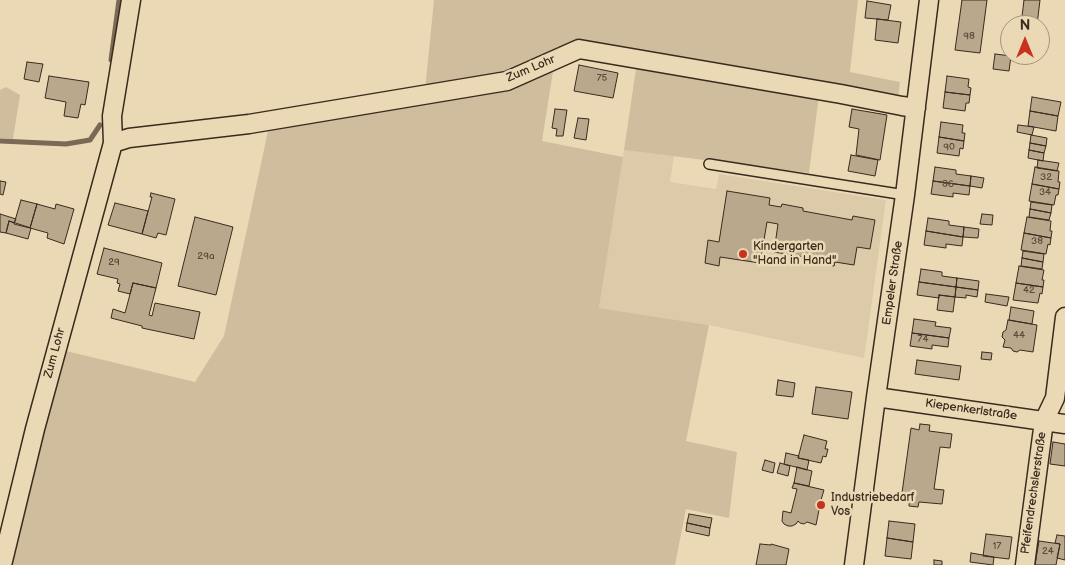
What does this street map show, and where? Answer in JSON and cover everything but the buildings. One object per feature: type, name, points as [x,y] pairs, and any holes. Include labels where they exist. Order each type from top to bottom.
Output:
[{"type":"street","name":"Zum Lohr","points":[[2,565],[34,429],[113,143],[112,116],[130,0]]},
{"type":"street","name":"Empeler Straße","points":[[854,565],[876,397],[906,195],[929,0]]},
{"type":"street","name":"Zum Lohr","points":[[113,143],[129,138],[249,124],[507,80],[579,49],[916,108]]},
{"type":"street","name":"Pfeifendrechslerstraße","points":[[1025,565],[1044,421],[1055,398],[1065,317]]},
{"type":"street","name":"Kiepenkerlstraße","points":[[876,397],[1065,424]]},
{"type":"lane","points":[[709,164],[906,195]]},
{"type":"shaded area","points":[[434,0],[858,0],[850,72],[900,82],[898,98],[591,42],[572,44],[497,76],[425,90]]},
{"type":"shaded area","points":[[637,62],[819,95],[809,173],[624,150]]},
{"type":"shaded area","points":[[554,65],[542,141],[623,157],[599,308],[709,325],[686,441],[737,452],[729,518],[686,509],[675,565],[10,565],[62,350],[195,382],[224,336],[268,131],[478,91]]},
{"type":"shaded area","points":[[6,87],[20,95],[13,139],[0,138],[0,90]]},
{"type":"shaded area","name":"Kindergarten \"Hand in Hand\"","points":[[624,150],[674,156],[670,182],[716,189],[719,174],[886,200],[864,358],[709,325],[599,308]]},
{"type":"waterway","points":[[111,60],[119,0]]},
{"type":"waterway","points":[[0,141],[66,144],[90,140],[100,125]]},
{"type":"place","name":"Kindergarten \"Hand in Hand\"","points":[[743,254]]},
{"type":"place","name":"Industriebedarf Vos","points":[[821,505]]}]
